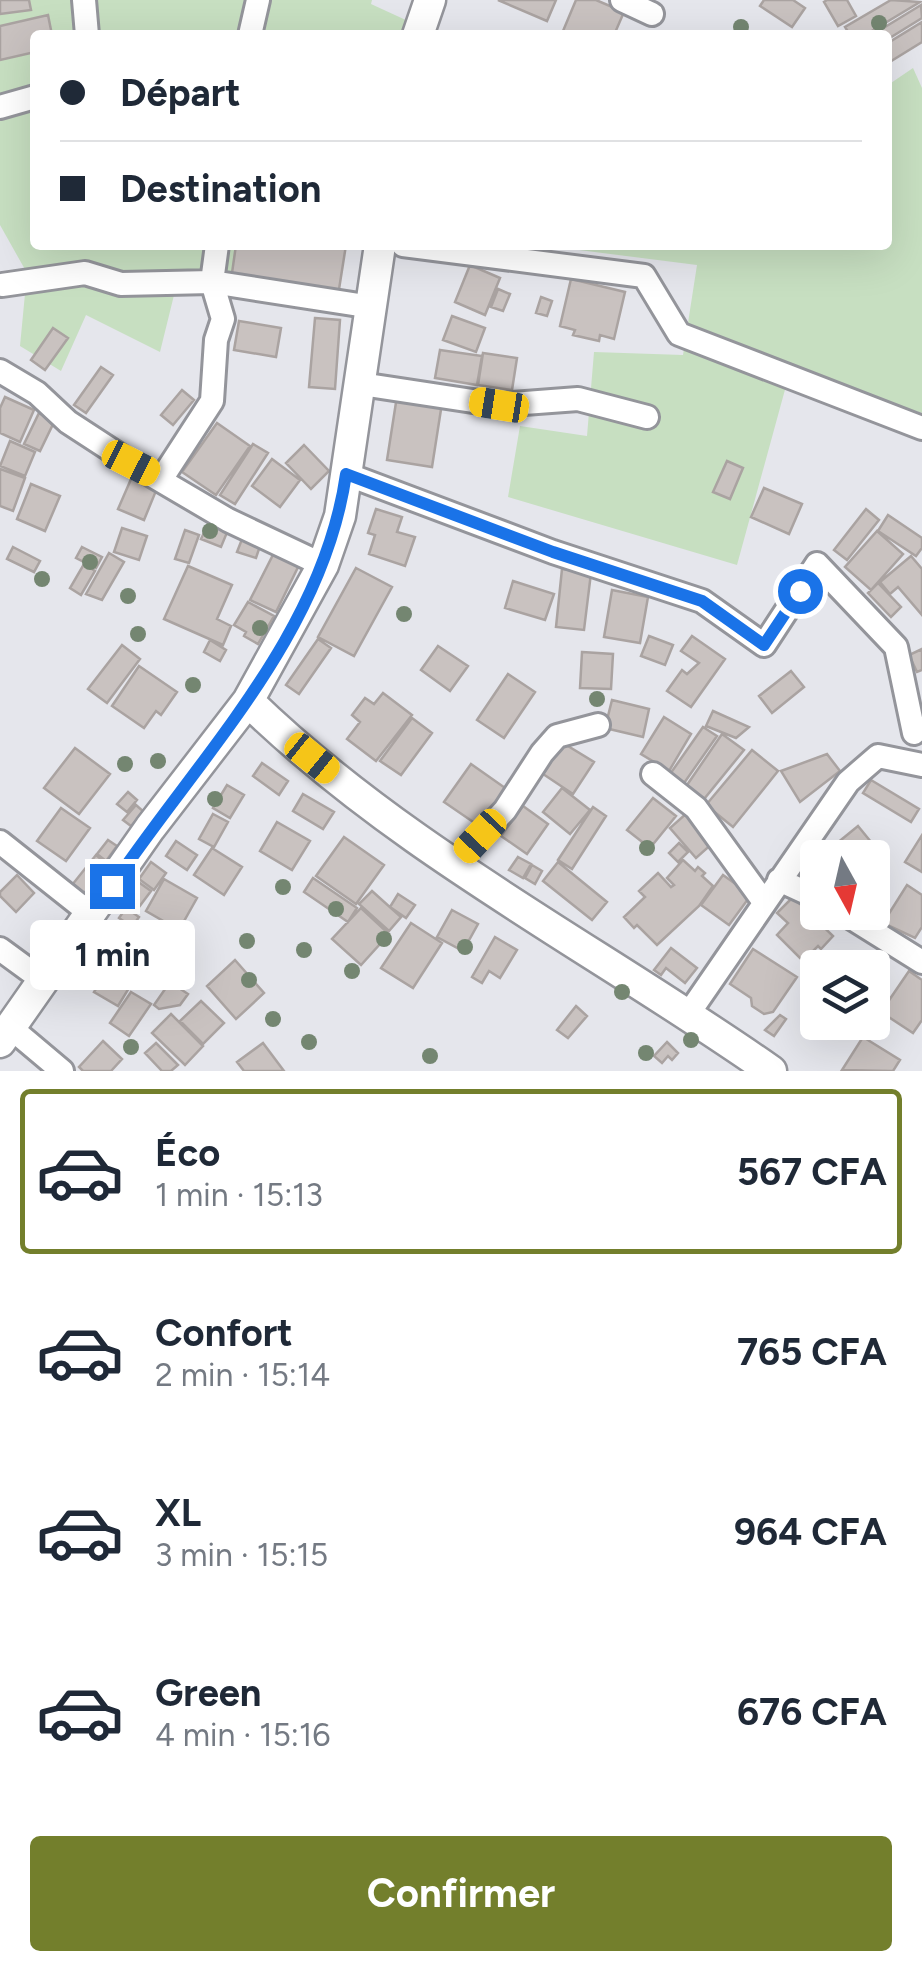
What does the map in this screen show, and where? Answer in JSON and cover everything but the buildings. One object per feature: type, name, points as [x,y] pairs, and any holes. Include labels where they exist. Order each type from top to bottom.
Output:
[{"type":"street","points":[[84,0],[87,30]]},
{"type":"street","points":[[251,30],[258,0]]},
{"type":"street","points":[[420,30],[430,0]]},
{"type":"street","points":[[622,0],[652,14]]},
{"type":"street","points":[[0,107],[30,98]]},
{"type":"street","points":[[162,478],[212,402],[216,340],[223,320],[212,282],[217,250]]},
{"type":"street","points":[[62,1071],[5,1035],[150,828],[248,701],[323,565],[340,516],[379,250]]},
{"type":"street","points":[[441,250],[644,276],[679,334],[922,428]]},
{"type":"street","points":[[2,286],[85,274],[121,284],[212,282],[372,308]]},
{"type":"street","points":[[0,372],[37,393],[68,422],[131,463],[228,520],[323,565]]},
{"type":"street","points":[[361,384],[499,405],[578,399],[647,417]]},
{"type":"street","points":[[346,474],[553,552],[702,601],[764,645],[818,564],[896,647],[918,730],[848,782],[689,1013]]},
{"type":"street","points":[[248,701],[288,740],[387,817],[615,971],[689,1013],[771,1071]]},
{"type":"street","points":[[456,863],[505,810],[542,753],[558,736],[598,725]]},
{"type":"street","points":[[878,756],[922,765]]},
{"type":"street","points":[[653,774],[696,808],[764,902]]},
{"type":"street","points":[[0,842],[92,915]]},
{"type":"street","points":[[779,880],[800,890]]},
{"type":"street","points":[[871,930],[922,962]]},
{"type":"street","points":[[0,949],[45,982]]},
{"type":"green space","points":[[0,0],[372,0],[371,4],[421,27],[30,30],[30,250],[258,250],[255,283],[176,287],[160,352],[86,315],[61,371],[20,346],[27,273],[0,225]]},
{"type":"green space","points":[[913,68],[922,88],[922,413],[789,375],[737,565],[508,497],[520,426],[587,436],[594,352],[683,355],[697,265],[579,250],[892,250],[892,82]]},
{"type":"route","points":[[112,886],[150,828],[248,701],[300,612],[323,565],[340,516],[346,474],[553,552],[702,601],[764,645],[800,591]]}]
